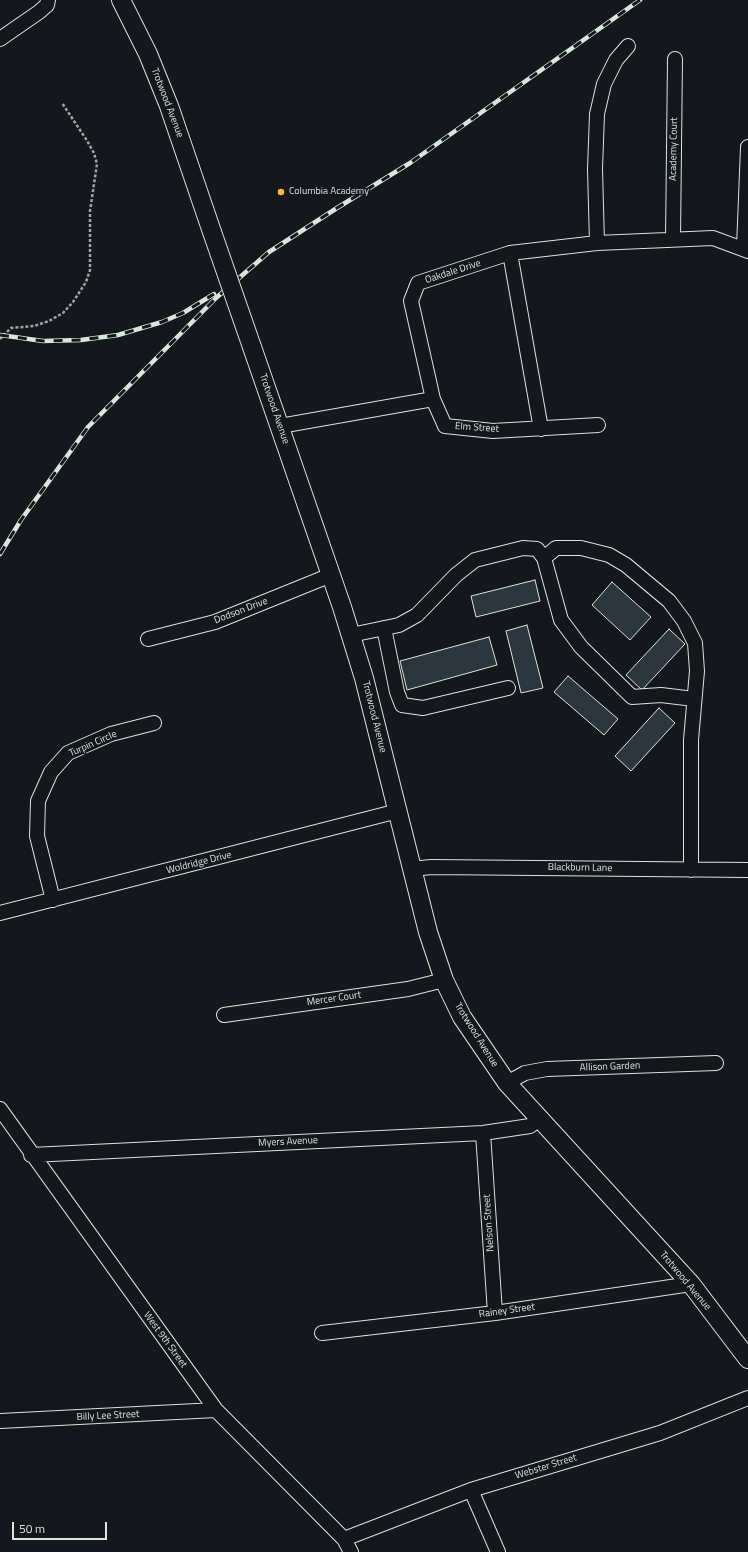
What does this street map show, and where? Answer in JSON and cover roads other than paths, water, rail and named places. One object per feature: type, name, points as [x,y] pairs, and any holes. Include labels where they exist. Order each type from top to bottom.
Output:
[{"type":"main road","name":"Trotwood Avenue","points":[[121,0],[148,54],[169,106],[351,635],[364,678],[428,932],[444,980],[462,1017],[507,1083],[691,1284],[748,1359]]},
{"type":"street","points":[[0,39],[39,12],[47,5],[48,0]]},
{"type":"street","points":[[597,243],[595,169],[597,114],[604,84],[616,60],[628,46]]},
{"type":"street","name":"Academy Court","points":[[673,239],[675,59]]},
{"type":"street","points":[[746,250],[748,147]]},
{"type":"street","name":"Oakdale Drive","points":[[433,399],[411,301],[418,283],[510,253],[597,243],[713,238],[746,250]]},
{"type":"street","points":[[510,253],[541,429]]},
{"type":"street","points":[[280,426],[433,399]]},
{"type":"street","name":"Elm Street","points":[[433,399],[445,426],[493,431],[598,425]]},
{"type":"street","points":[[351,635],[399,625],[417,614],[456,575],[475,560],[523,548],[537,549],[544,558],[561,620],[581,647],[632,697],[661,695],[694,698]]},
{"type":"street","points":[[544,558],[556,548],[580,548],[609,555],[626,565],[669,601],[684,621],[695,643],[697,671],[691,740],[691,870]]},
{"type":"street","name":"Dodson Drive","points":[[148,639],[214,622],[331,575]]},
{"type":"street","points":[[384,628],[396,692],[402,705],[423,708],[508,688]]},
{"type":"street","name":"Turpin Circle","points":[[54,900],[37,836],[38,801],[51,772],[68,753],[111,734],[154,723]]},
{"type":"street","name":"Woldridge Drive","points":[[0,913],[398,811]]},
{"type":"street","name":"Blackburn Lane","points":[[412,869],[430,866],[748,870]]},
{"type":"street","name":"Mercer Court","points":[[224,1015],[408,989],[444,980]]},
{"type":"street","name":"Allison Garden","points":[[507,1083],[525,1073],[547,1069],[716,1063]]},
{"type":"street","name":"West 9th Street","points":[[0,1109],[31,1155],[216,1410],[344,1539],[351,1552]]},
{"type":"street","name":"Myers Avenue","points":[[31,1155],[482,1133],[530,1126],[540,1118]]},
{"type":"street","name":"Nelson Street","points":[[482,1133],[495,1313]]},
{"type":"street","name":"Rainey Street","points":[[322,1333],[495,1313],[691,1284]]},
{"type":"street","name":"Webster Street","points":[[344,1539],[471,1490],[660,1433],[748,1398]]},
{"type":"street","name":"Billy Lee Street","points":[[0,1421],[216,1410]]},
{"type":"street","points":[[471,1490],[498,1552]]},
{"type":"railway","points":[[0,554],[21,520],[88,427],[216,298],[269,252],[410,163],[640,0]]},
{"type":"railway","points":[[0,335],[43,341],[81,340],[118,335],[162,322],[183,313],[214,294]]},
{"type":"place","name":"Columbia Academy","points":[[281,192]]}]
